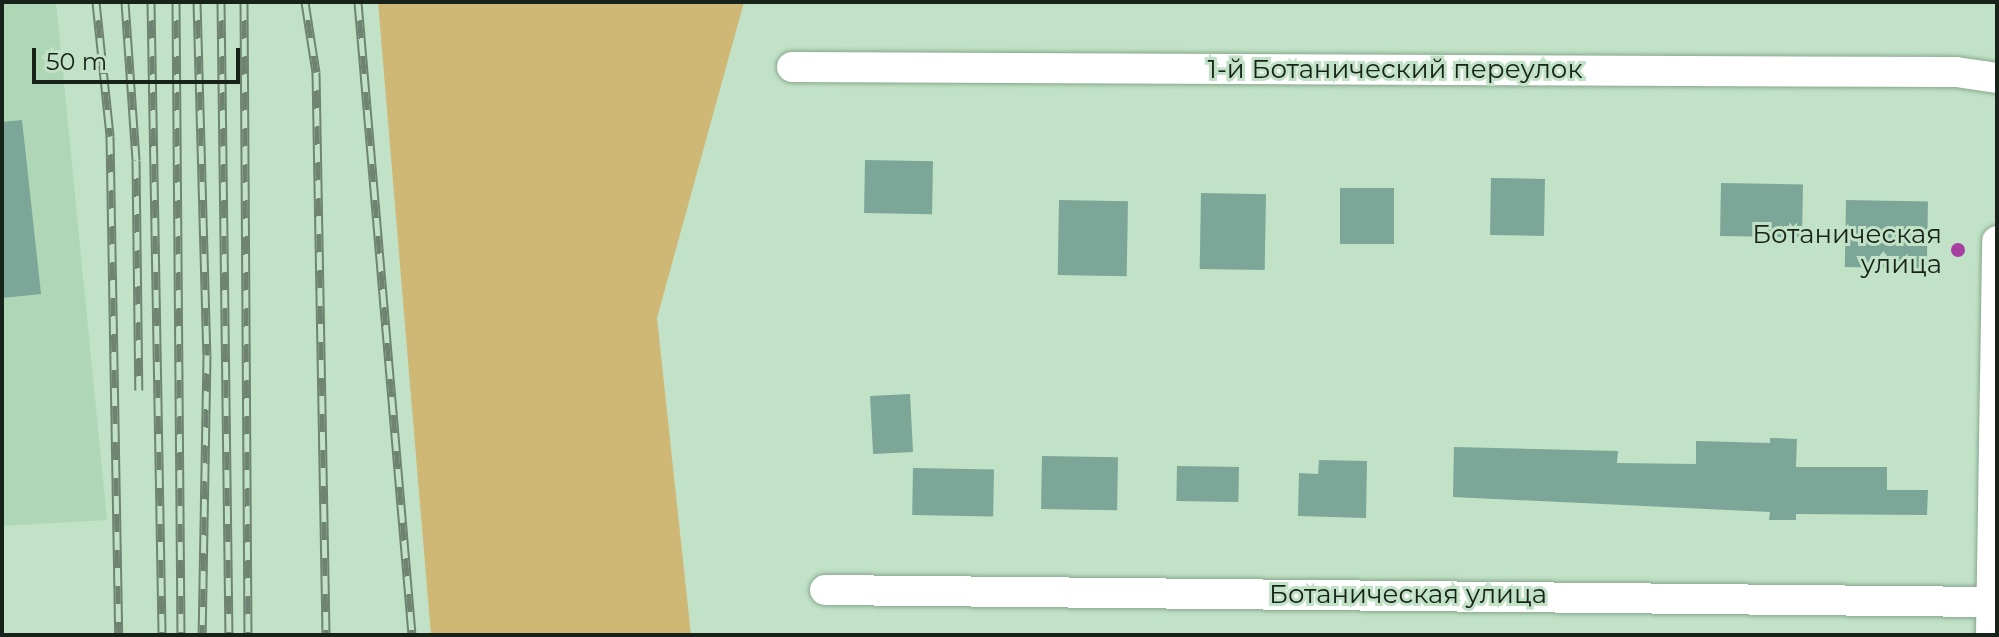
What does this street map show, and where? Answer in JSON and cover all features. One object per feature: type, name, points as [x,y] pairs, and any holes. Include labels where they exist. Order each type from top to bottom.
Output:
[{"type":"street","name":"1-й Ботанический переулок","points":[[792,67],[1956,72],[1997,78]]},
{"type":"street","points":[[1991,635],[1997,241]]},
{"type":"street","name":"Ботаническая улица","points":[[825,590],[1990,602]]},
{"type":"shaded area","points":[[2,2],[56,2],[107,520],[2,526]]},
{"type":"shaded area","points":[[378,2],[744,2],[657,318],[691,635],[431,635]]},
{"type":"building","points":[[22,120],[41,294],[2,298],[2,122]]},
{"type":"building","points":[[865,160],[933,161],[932,214],[864,213]]},
{"type":"building","points":[[1491,178],[1545,179],[1544,236],[1490,235]]},
{"type":"building","points":[[1721,183],[1803,184],[1802,237],[1720,236]]},
{"type":"building","points":[[1340,188],[1394,188],[1394,244],[1340,244]]},
{"type":"building","points":[[1201,193],[1266,194],[1265,270],[1200,269]]},
{"type":"building","points":[[1059,200],[1128,201],[1127,276],[1058,275]]},
{"type":"building","points":[[1846,200],[1928,201],[1927,268],[1845,267]]},
{"type":"building","points":[[910,394],[913,452],[873,454],[870,396]]},
{"type":"building","points":[[1770,438],[1797,439],[1796,467],[1887,467],[1887,490],[1928,490],[1927,515],[1796,514],[1796,520],[1769,520],[1770,512],[1453,497],[1454,447],[1618,451],[1617,463],[1696,464],[1696,441],[1770,443]]},
{"type":"building","points":[[1042,456],[1118,457],[1117,510],[1041,509]]},
{"type":"building","points":[[1319,460],[1367,461],[1366,518],[1298,516],[1299,473],[1318,474]]},
{"type":"building","points":[[1177,466],[1239,467],[1238,502],[1176,501]]},
{"type":"building","points":[[913,468],[994,469],[993,516],[912,515]]},
{"type":"railway","points":[[96,2],[110,136],[119,635]]},
{"type":"railway","points":[[125,2],[136,160],[139,390]]},
{"type":"railway","points":[[151,2],[162,635]]},
{"type":"railway","points":[[176,2],[181,635]]},
{"type":"railway","points":[[197,2],[207,355],[202,635]]},
{"type":"railway","points":[[221,2],[229,635]]},
{"type":"railway","points":[[244,2],[248,635]]},
{"type":"railway","points":[[305,2],[316,72],[326,635]]},
{"type":"railway","points":[[358,2],[412,635]]},
{"type":"place","name":"Ботаническая улица","points":[[1958,250]]}]
